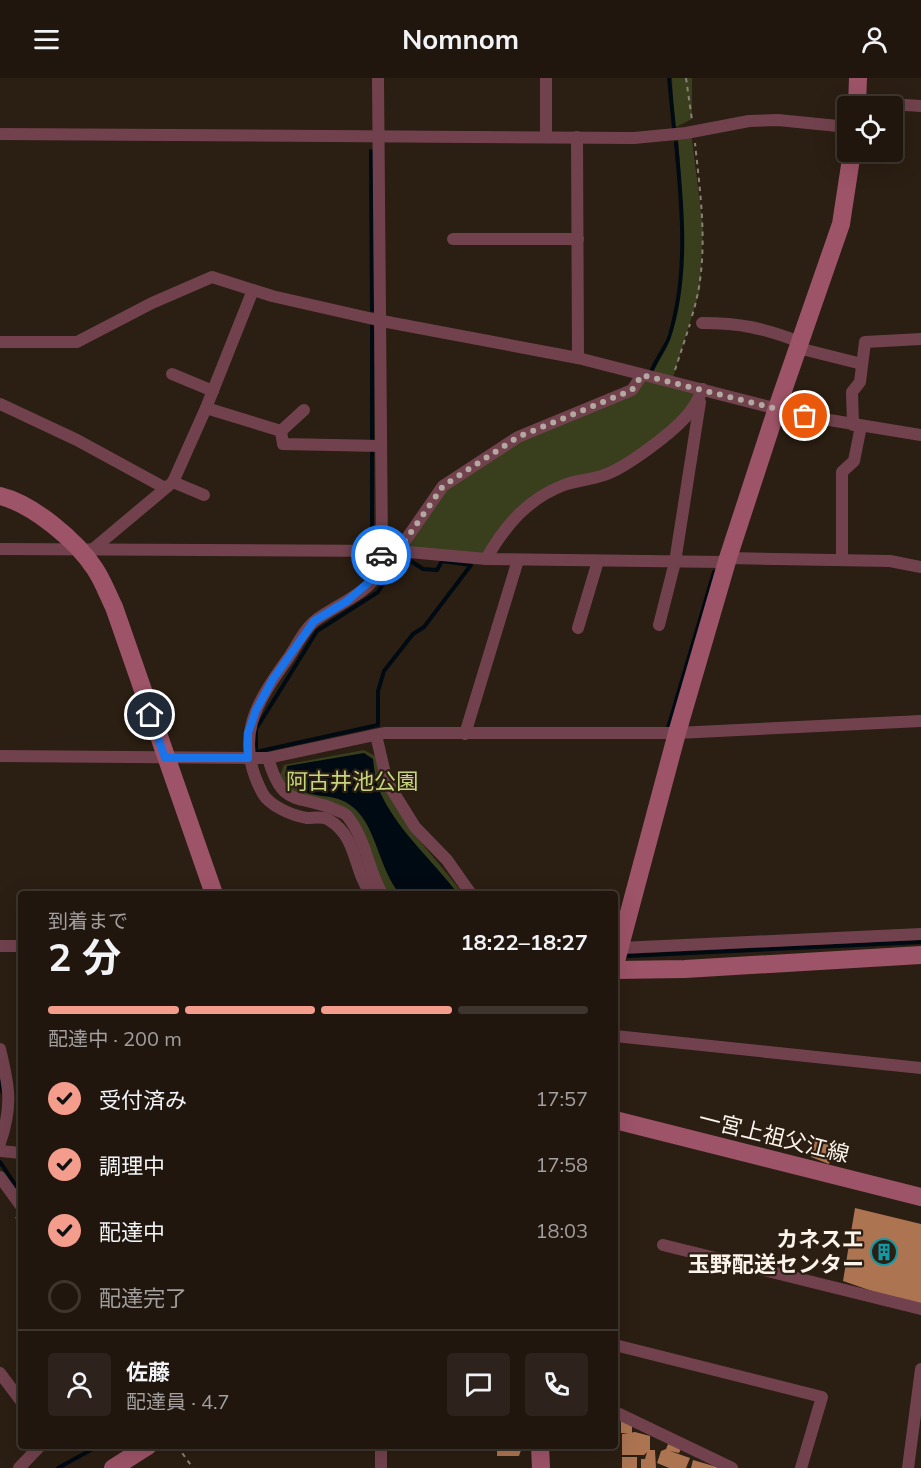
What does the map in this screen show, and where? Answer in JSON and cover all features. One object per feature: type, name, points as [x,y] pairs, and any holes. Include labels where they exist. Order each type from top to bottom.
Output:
[{"type":"street","points":[[370,891],[354,850],[342,831],[327,818],[304,818],[282,810],[264,797],[248,758],[248,733],[256,710],[273,679],[314,621],[347,601],[377,575],[382,551],[382,321],[377,136],[378,78]]},
{"type":"street","points":[[546,78],[546,136]]},
{"type":"street","points":[[857,96],[858,78]]},
{"type":"street","points":[[903,105],[921,106]]},
{"type":"street","points":[[0,134],[634,138],[694,132],[749,121],[778,120],[837,126]]},
{"type":"street","points":[[577,137],[578,358]]},
{"type":"street","points":[[618,955],[676,733],[728,558],[841,224],[850,162]]},
{"type":"street","points":[[453,239],[578,239]]},
{"type":"street","points":[[0,342],[77,342],[152,303],[212,278],[382,321],[578,358],[777,408],[857,425],[921,435]]},
{"type":"street","points":[[86,549],[169,485],[206,408],[253,290]]},
{"type":"street","points":[[702,323],[738,323],[761,327],[799,345],[862,364]]},
{"type":"street","points":[[842,560],[842,472],[854,461],[857,425],[852,392],[860,382],[865,342],[921,339]]},
{"type":"street","points":[[172,374],[213,391]]},
{"type":"street","points":[[398,551],[443,486],[518,437],[632,390],[642,375]]},
{"type":"street","points":[[486,559],[502,532],[518,513],[538,498],[564,484],[604,476],[632,459],[667,434],[690,413],[703,389]]},
{"type":"street","points":[[659,625],[675,562],[697,414],[703,389]]},
{"type":"street","points":[[0,404],[169,485],[204,495]]},
{"type":"street","points":[[206,408],[281,431]]},
{"type":"street","points":[[281,431],[304,410]]},
{"type":"street","points":[[281,431],[283,444],[381,446]]},
{"type":"street","points":[[0,496],[43,518],[86,549],[114,607],[213,891]]},
{"type":"street","points":[[0,549],[398,551],[518,560],[723,562],[728,558],[890,561],[921,567]]},
{"type":"street","points":[[465,734],[518,560]]},
{"type":"street","points":[[578,628],[598,561]]},
{"type":"street","points":[[0,756],[268,758],[376,735],[676,733],[921,721]]},
{"type":"street","points":[[376,735],[387,782],[415,827],[447,860],[469,891]]},
{"type":"street","points":[[268,758],[275,780],[285,792],[302,802],[328,807],[347,815],[366,852],[381,891]]},
{"type":"street","points":[[618,959],[921,934]]},
{"type":"street","points":[[0,946],[18,946]]},
{"type":"street","points":[[618,959],[685,969],[921,955]]},
{"type":"street","points":[[618,1036],[921,1068]]},
{"type":"street","points":[[0,1049],[8,1081],[10,1108],[0,1143]]},
{"type":"street","name":"一宮上祖父江線","points":[[618,1121],[921,1197]]},
{"type":"street","points":[[0,1152],[18,1153]]},
{"type":"street","points":[[0,1177],[18,1202]]},
{"type":"street","points":[[663,1245],[921,1309]]},
{"type":"street","points":[[618,1346],[822,1397],[801,1468]]},
{"type":"street","points":[[908,1468],[921,1369]]},
{"type":"street","points":[[0,1373],[18,1397]]},
{"type":"street","points":[[618,1413],[728,1467]]},
{"type":"street","points":[[19,1468],[37,1449]]},
{"type":"street","points":[[113,1468],[143,1449]]},
{"type":"street","points":[[381,1449],[381,1468]]},
{"type":"street","points":[[540,1449],[541,1468]]},
{"type":"path","points":[[672,382],[700,290],[704,228],[686,78]]},
{"type":"path","points":[[179,1449],[193,1468]]},
{"type":"green space","points":[[672,78],[692,78],[692,119],[674,128]]},
{"type":"green space","points":[[691,132],[703,228],[700,290],[672,381],[703,389],[689,413],[640,453],[538,498],[486,559],[398,551],[434,496],[518,437],[650,376],[670,328],[681,277],[682,203],[678,134]]},
{"type":"green space","name":"阿古井池公園","points":[[364,750],[375,756],[389,796],[411,830],[461,891],[386,891],[361,828],[287,789],[279,778],[284,765]]},
{"type":"shaded area","name":"阿古井池公園","points":[[364,753],[373,759],[375,777],[385,802],[403,830],[456,891],[398,891],[387,873],[362,816],[354,808],[337,798],[312,794],[294,785],[285,776],[287,766]]},
{"type":"building","points":[[816,1137],[834,1143],[829,1164],[811,1157]]},
{"type":"building","name":"カネスエ 玉野配送センター","points":[[855,1208],[921,1224],[921,1308],[843,1281]]},
{"type":"building","points":[[621,1420],[632,1425],[632,1433],[621,1433]]},
{"type":"building","points":[[635,1432],[650,1436],[650,1450],[655,1450],[656,1468],[641,1468],[641,1459],[645,1459],[647,1452],[644,1455],[622,1455],[622,1434]]},
{"type":"building","points":[[668,1444],[681,1449],[679,1453],[670,1451],[690,1458],[686,1468],[669,1468],[657,1463],[661,1451],[666,1449]]},
{"type":"building","points":[[497,1449],[521,1449],[519,1456],[497,1456]]},
{"type":"building","points":[[622,1457],[637,1457],[637,1468],[622,1468]]},
{"type":"building","points":[[693,1460],[717,1467],[717,1468],[691,1468]]},
{"type":"waterway","points":[[669,78],[674,128]]},
{"type":"waterway","points":[[652,370],[669,337],[675,314],[682,265],[682,216],[676,143]]},
{"type":"waterway","points":[[371,151],[372,310]]},
{"type":"waterway","points":[[372,325],[372,440]]},
{"type":"waterway","points":[[372,451],[372,545]]},
{"type":"waterway","points":[[372,556],[372,568]]},
{"type":"waterway","points":[[406,558],[423,569],[437,570],[442,561],[471,565],[424,627],[413,634],[384,671],[378,691],[378,725],[256,752],[256,729],[317,631],[378,592],[399,559],[406,558]]},
{"type":"waterway","points":[[668,728],[714,572]]},
{"type":"waterway","points":[[628,956],[921,942]]},
{"type":"waterway","points":[[0,1082],[3,1093]]},
{"type":"waterway","points":[[0,1162],[18,1189]]},
{"type":"waterway","points":[[58,1468],[93,1449]]},
{"type":"way so far","points":[[381,555],[382,551],[398,551],[443,486],[518,437],[632,390],[642,375],[717,392],[805,416]]},
{"type":"place","name":"カネスエ 玉野配送センター","points":[[884,1252]]},
{"type":"route","points":[[150,715],[165,758],[248,758],[248,733],[256,710],[273,679],[314,621],[347,601],[372,581],[377,575],[381,555]]}]
